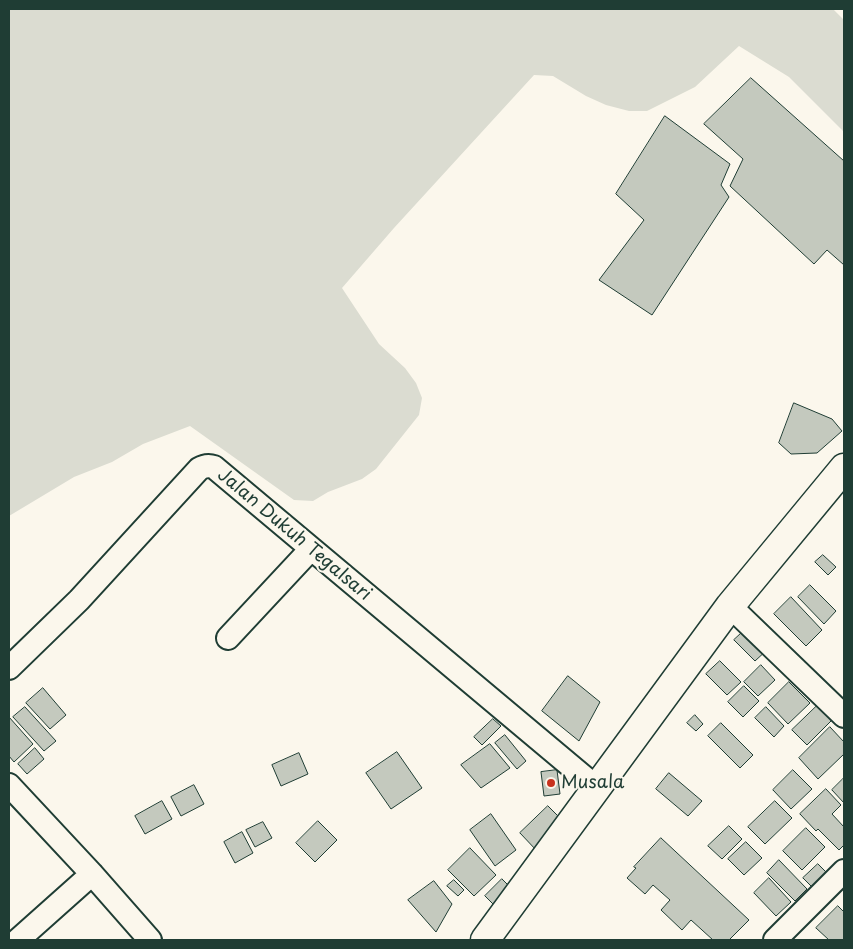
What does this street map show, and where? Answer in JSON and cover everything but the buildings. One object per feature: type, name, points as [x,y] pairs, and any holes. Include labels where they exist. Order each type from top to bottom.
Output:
[{"type":"main road","points":[[485,940],[730,606],[844,468]]},
{"type":"street","name":"Jalan Dukuh Tegalsari","points":[[9,668],[79,600],[203,467],[210,466],[214,467],[598,788]]},
{"type":"street","points":[[228,638],[311,549]]},
{"type":"street","points":[[730,606],[844,716]]},
{"type":"street","points":[[9,784],[150,940]]},
{"type":"street","points":[[776,940],[844,871]]},
{"type":"street","points":[[18,940],[92,874]]},
{"type":"shaded area","points":[[9,9],[833,9],[844,20],[844,132],[789,77],[739,46],[695,87],[647,111],[629,111],[606,105],[586,96],[553,76],[534,75],[394,228],[342,288],[379,344],[405,368],[416,383],[422,398],[419,415],[376,469],[362,479],[328,492],[313,501],[294,500],[190,426],[143,444],[112,462],[74,477],[9,516]]},
{"type":"place","name":"Musala","points":[[551,783]]}]
